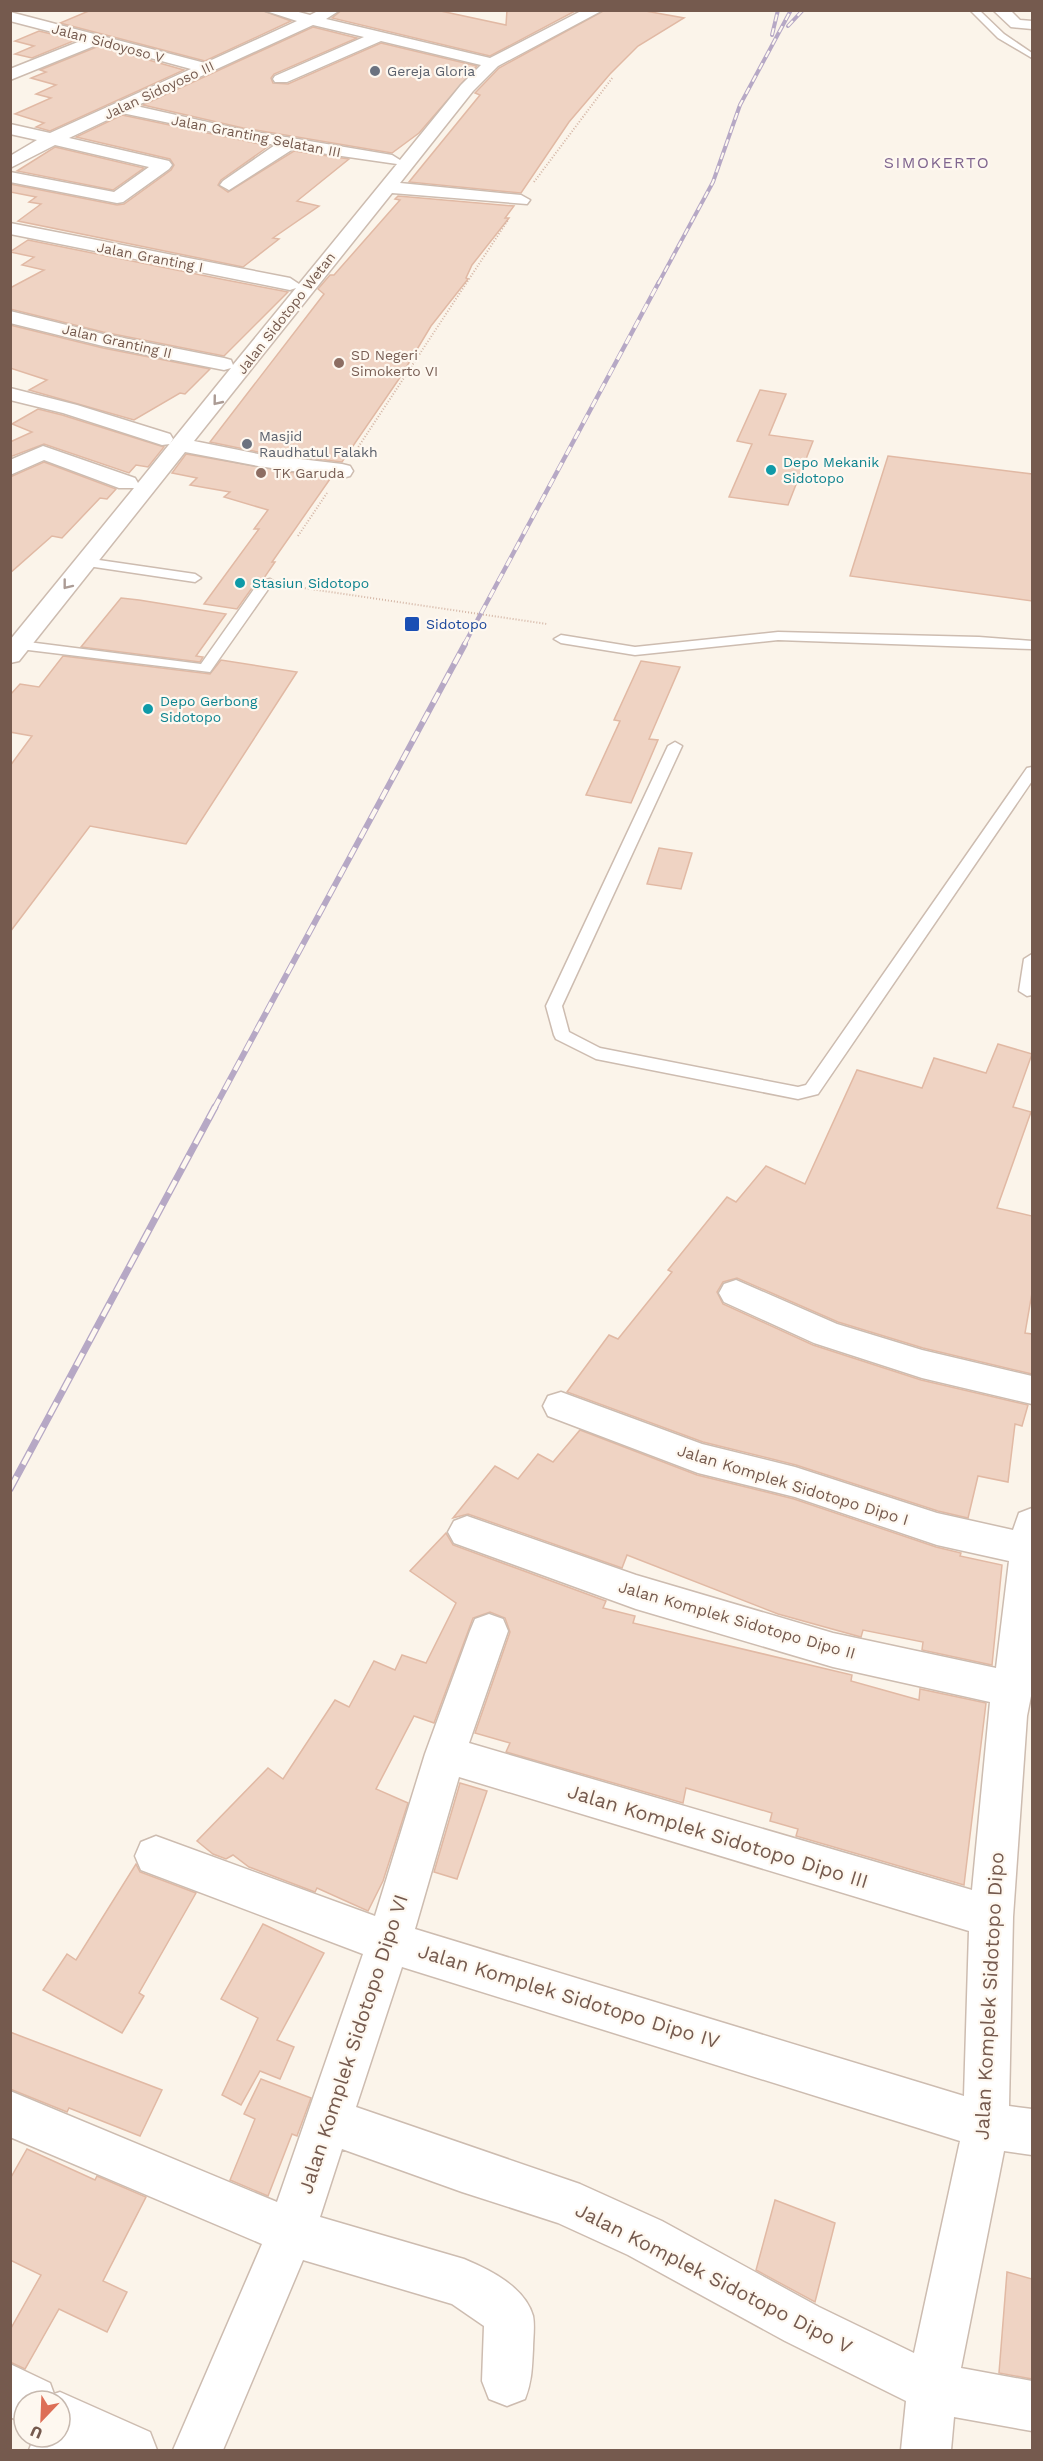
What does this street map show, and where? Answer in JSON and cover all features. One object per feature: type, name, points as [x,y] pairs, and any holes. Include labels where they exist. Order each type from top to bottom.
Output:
[{"type":"street","points":[[270,10],[484,62]]},
{"type":"street","name":"Jalan Sidoyoso III","points":[[10,163],[52,139],[333,10]]},
{"type":"street","name":"Jalan Sidotopo Wetan","points":[[57,566],[127,483],[172,442],[335,238],[392,160],[484,62],[569,10]]},
{"type":"street","name":"Jalan Sidotopo Wetan","points":[[15,650],[85,562],[172,442],[224,364],[290,284],[388,187],[467,88],[484,62],[596,10]]},
{"type":"street","points":[[1000,10],[1016,24],[1032,25]]},
{"type":"street","name":"Jalan Sidoyoso V","points":[[10,16],[206,68]]},
{"type":"street","points":[[287,60],[354,31]]},
{"type":"street","points":[[281,78],[379,36]]},
{"type":"street","points":[[10,75],[96,40]]},
{"type":"street","name":"Jalan Granting Selatan III","points":[[121,108],[186,124],[392,160]]},
{"type":"street","points":[[10,129],[164,165],[117,198],[10,177]]},
{"type":"street","points":[[229,185],[290,143]]},
{"type":"street","points":[[388,187],[521,200]]},
{"type":"street","name":"Jalan Granting I","points":[[10,228],[290,284]]},
{"type":"street","name":"Jalan Granting II","points":[[10,317],[103,340],[224,364]]},
{"type":"street","points":[[10,394],[70,409],[172,442],[258,460],[342,471]]},
{"type":"street","points":[[10,469],[43,452],[127,483]]},
{"type":"street","points":[[736,1293],[826,1334],[922,1364],[1032,1390]]},
{"type":"street","name":"Jalan Komplek Sidotopo Dipo I","points":[[561,1406],[698,1458],[795,1482],[937,1528],[1030,1537]]},
{"type":"street","name":"Jalan Komplek Sidotopo Dipo II","points":[[467,1532],[636,1592],[1018,1708]]},
{"type":"street","name":"Jalan Komplek Sidotopo Dipo","points":[[926,2451],[932,2388],[986,2126],[991,1917],[1018,1708],[1030,1537]]},
{"type":"street","name":"Jalan Komplek Sidotopo Dipo VI","points":[[198,2451],[291,2232],[389,1942],[445,1754],[489,1631]]},
{"type":"street","name":"Jalan Komplek Sidotopo Dipo III","points":[[445,1754],[991,1917]]},
{"type":"street","name":"Jalan Komplek Sidotopo Dipo IV","points":[[156,1856],[389,1942],[986,2126],[1032,2132]]},
{"type":"street","points":[[10,2114],[291,2232],[464,2283],[500,2307],[509,2318],[507,2381]]},
{"type":"street","name":"Jalan Komplek Sidotopo Dipo V","points":[[327,2121],[462,2169],[563,2201],[645,2238],[802,2324],[932,2388],[1032,2406]]},
{"type":"street","points":[[72,2429],[132,2451]]},
{"type":"lane","points":[[974,10],[1001,36],[1032,56]]},
{"type":"lane","points":[[85,562],[195,578]]},
{"type":"lane","points":[[15,650],[205,669],[264,585],[270,583]]},
{"type":"lane","points":[[561,639],[634,651],[664,650],[778,636],[979,641],[1032,645]]},
{"type":"lane","points":[[675,746],[554,1006],[562,1035],[596,1053],[798,1093],[812,1090],[1032,771]]},
{"type":"lane","points":[[1027,991],[1032,958]]},
{"type":"path","points":[[298,536],[521,200],[613,77]]},
{"type":"path","points":[[270,583],[553,625],[556,627],[555,638],[561,639]]},
{"type":"building","points":[[91,10],[261,10],[291,21],[205,61],[60,23]]},
{"type":"building","points":[[342,10],[436,10],[506,25],[507,10],[577,10],[490,56],[332,18]]},
{"type":"building","points":[[605,10],[640,10],[684,18],[638,46],[610,74],[569,122],[521,193],[409,182],[480,95],[475,93],[499,68]]},
{"type":"building","points":[[313,27],[357,38],[274,74],[271,78],[273,83],[288,84],[381,43],[477,66],[419,133],[392,153],[243,128],[143,105]]},
{"type":"building","points":[[39,31],[76,40],[32,58],[15,54],[34,46],[15,41]]},
{"type":"building","points":[[99,46],[184,70],[50,131],[36,127],[44,123],[15,114],[51,98],[36,94],[56,85],[31,78],[46,72],[40,70]]},
{"type":"building","points":[[122,115],[269,146],[221,180],[218,185],[228,192],[294,151],[349,159],[297,201],[319,206],[273,238],[279,239],[243,267],[18,221],[41,204],[29,202],[36,197],[10,192],[10,184],[117,205],[124,204],[171,170],[174,165],[170,159],[76,137]]},
{"type":"building","points":[[55,147],[144,168],[113,190],[17,171]]},
{"type":"building","points":[[398,196],[514,206],[505,218],[509,218],[472,265],[466,278],[468,279],[431,326],[401,376],[342,462],[258,452],[210,442],[324,294],[318,289],[330,275],[334,275],[400,200],[395,199]]},
{"type":"building","points":[[28,240],[288,292],[224,356],[103,332],[10,309],[10,288],[44,270],[22,265],[34,257],[10,252]]},
{"type":"building","points":[[10,325],[103,348],[210,369],[185,394],[180,393],[134,420],[29,390],[47,380],[10,368]]},
{"type":"building","name":"Depo Mekanik Sidotopo","points":[[760,390],[786,394],[769,435],[813,441],[788,505],[729,497],[752,444],[737,441]]},
{"type":"building","points":[[38,409],[164,447],[148,467],[136,465],[129,473],[44,444],[10,457],[10,442],[32,432],[12,424]]},
{"type":"building","points":[[186,454],[330,479],[272,562],[275,562],[264,578],[257,581],[237,609],[204,604],[259,529],[254,529],[268,510],[224,497],[230,492],[190,485],[197,478],[172,473]]},
{"type":"building","points":[[888,456],[1032,474],[1032,601],[850,576]]},
{"type":"building","points":[[44,462],[116,489],[107,499],[100,498],[62,538],[52,536],[10,573],[10,477]]},
{"type":"building","points":[[121,598],[226,614],[196,656],[203,657],[200,662],[81,647]]},
{"type":"building","points":[[63,656],[210,674],[221,660],[297,672],[186,844],[90,826],[10,932],[10,766],[32,736],[10,732],[10,695],[20,684],[39,687]]},
{"type":"building","points":[[641,661],[680,667],[649,739],[658,740],[631,803],[586,795],[620,721],[614,720]]},
{"type":"building","points":[[659,848],[692,853],[681,889],[647,884]]},
{"type":"building","points":[[998,1044],[1032,1054],[1013,1107],[1031,1112],[997,1208],[1032,1216],[1032,1293],[1025,1333],[1032,1334],[1032,1374],[923,1348],[838,1322],[737,1278],[723,1282],[717,1292],[723,1304],[813,1345],[921,1380],[1028,1405],[1022,1426],[1015,1424],[1008,1482],[978,1476],[968,1518],[938,1511],[796,1465],[703,1442],[567,1392],[609,1335],[618,1339],[672,1272],[668,1270],[727,1197],[736,1202],[766,1166],[805,1184],[857,1070],[922,1088],[934,1058],[986,1073]]},
{"type":"building","points":[[580,1430],[697,1475],[794,1499],[936,1547],[961,1553],[960,1556],[1002,1565],[992,1665],[922,1650],[923,1642],[863,1630],[861,1637],[778,1614],[627,1555],[622,1568],[468,1514],[453,1518],[495,1466],[518,1479],[538,1454],[553,1462]]},
{"type":"building","points":[[446,1533],[453,1545],[606,1601],[603,1608],[635,1616],[633,1623],[852,1675],[851,1681],[919,1700],[920,1689],[986,1703],[964,1885],[796,1836],[798,1829],[770,1821],[772,1813],[686,1788],[683,1803],[506,1752],[510,1743],[475,1733],[510,1632],[505,1618],[490,1612],[473,1618],[434,1723],[414,1716],[376,1789],[408,1803],[383,1881],[368,1911],[317,1888],[315,1892],[249,1867],[233,1855],[226,1859],[213,1854],[197,1841],[268,1768],[283,1779],[335,1700],[349,1707],[374,1661],[395,1670],[402,1655],[426,1663],[456,1603],[410,1571]]},
{"type":"building","points":[[460,1783],[487,1791],[457,1879],[434,1872]]},
{"type":"building","points":[[136,1864],[140,1872],[196,1893],[139,1993],[144,1996],[122,2033],[43,1990],[67,1954],[76,1960]]},
{"type":"building","points":[[263,1924],[324,1953],[277,2040],[294,2047],[280,2079],[260,2071],[241,2105],[222,2095],[258,2018],[221,1999]]},
{"type":"building","points":[[10,2032],[162,2090],[140,2136],[69,2108],[67,2112],[10,2089]]},
{"type":"building","points":[[261,2079],[311,2098],[297,2136],[292,2134],[268,2196],[230,2180],[255,2119],[244,2114]]},
{"type":"building","points":[[27,2149],[95,2180],[97,2176],[146,2197],[103,2281],[127,2292],[107,2332],[59,2309],[25,2369],[10,2362],[10,2330],[41,2275],[10,2260],[10,2179]]},
{"type":"building","points":[[775,2200],[835,2223],[815,2302],[756,2270]]},
{"type":"building","points":[[1007,2272],[1032,2279],[1032,2379],[999,2373]]},
{"type":"railway","points":[[772,35],[778,10]]},
{"type":"railway","points":[[658,284],[713,182],[740,105],[791,10]]},
{"type":"railway","points":[[788,26],[803,10]]},
{"type":"railway","points":[[464,645],[659,282]]},
{"type":"railway","points":[[214,1109],[465,644]]},
{"type":"railway","points":[[10,1489],[215,1107]]},
{"type":"place","name":"Gereja Gloria","points":[[375,71]]},
{"type":"place","name":"SD Negeri Simokerto VI","points":[[339,363]]},
{"type":"place","name":"Masjid Raudhatul Falakh","points":[[247,444]]},
{"type":"place","name":"Depo Mekanik Sidotopo","points":[[771,470]]},
{"type":"place","name":"TK Garuda","points":[[261,473]]},
{"type":"place","name":"Stasiun Sidotopo","points":[[240,583]]},
{"type":"place","name":"Sidotopo","points":[[412,624]]},
{"type":"place","name":"Depo Gerbong Sidotopo","points":[[148,709]]},
{"type":"district","name":"SIMOKERTO","points":[[937,162]]}]
